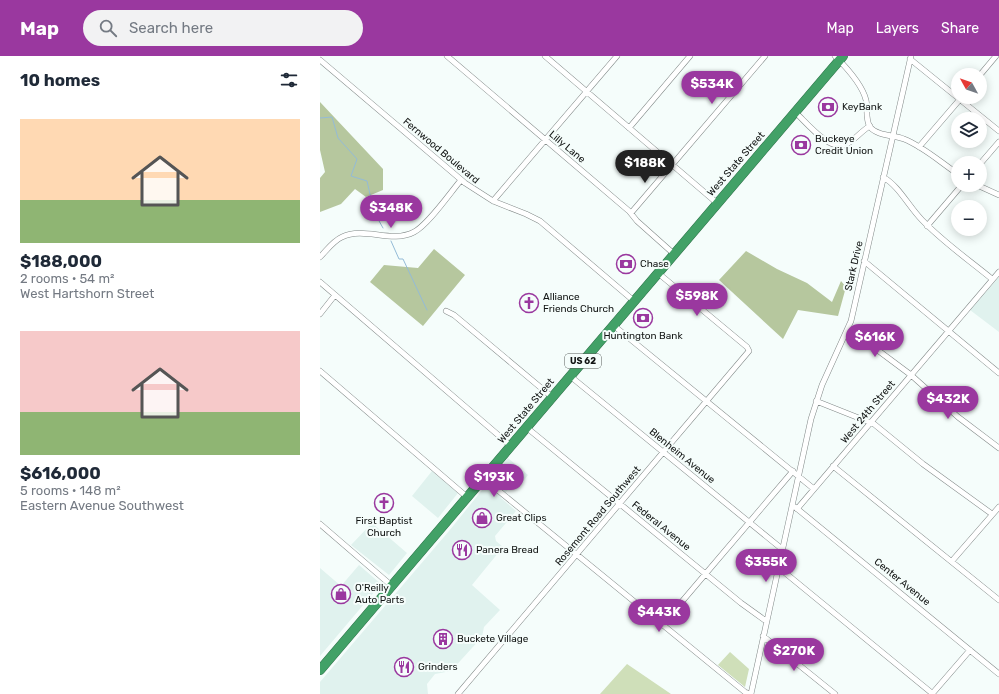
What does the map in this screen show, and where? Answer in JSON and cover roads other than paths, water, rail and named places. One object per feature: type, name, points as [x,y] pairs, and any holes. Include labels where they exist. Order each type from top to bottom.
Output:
[{"type":"highway","name":"West State Street","points":[[320,670],[795,112],[839,57]]},
{"type":"street","name":"Lilly Lane","points":[[447,56],[631,214],[674,254]]},
{"type":"street","points":[[545,56],[717,203]]},
{"type":"street","points":[[493,201],[617,56]]},
{"type":"street","points":[[629,128],[690,56]]},
{"type":"street","points":[[631,214],[765,56]]},
{"type":"street","points":[[986,68],[996,56],[999,59]]},
{"type":"street","points":[[839,57],[864,93],[867,104],[867,118],[870,126],[877,132],[893,136],[919,147],[951,169]]},
{"type":"street","points":[[910,58],[951,91]]},
{"type":"street","name":"Stark Drive","points":[[750,694],[782,549],[795,508],[798,476],[816,401],[848,328],[910,58]]},
{"type":"street","name":"Fernwood Boulevard","points":[[320,60],[462,180],[493,201],[526,214],[547,226],[634,300]]},
{"type":"street","points":[[919,147],[955,104]]},
{"type":"street","points":[[967,104],[999,131]]},
{"type":"street","points":[[795,112],[827,142],[834,146],[845,144],[870,126]]},
{"type":"street","points":[[987,156],[999,142]]},
{"type":"street","points":[[883,177],[891,182],[927,226],[992,279]]},
{"type":"street","points":[[320,257],[333,243],[345,236],[362,234],[390,238],[416,232],[462,180]]},
{"type":"street","points":[[987,190],[999,195]]},
{"type":"street","points":[[927,226],[956,192]]},
{"type":"street","points":[[864,261],[999,373]]},
{"type":"street","name":"West 24th Street","points":[[795,508],[814,489],[999,272]]},
{"type":"street","name":"Rosemont Road Southwest","points":[[458,694],[749,350],[658,273]]},
{"type":"street","points":[[320,282],[511,446]]},
{"type":"street","points":[[320,314],[336,295]]},
{"type":"street","points":[[446,311],[454,315],[552,398]]},
{"type":"street","points":[[613,325],[814,489]]},
{"type":"street","points":[[848,328],[911,375],[958,417],[999,448]]},
{"type":"street","points":[[320,371],[467,497]]},
{"type":"street","name":"Blenheim Avenue","points":[[570,376],[782,549]]},
{"type":"street","points":[[816,401],[871,422],[923,464],[992,514]]},
{"type":"street","name":"Federal Avenue","points":[[526,427],[766,621]]},
{"type":"street","points":[[833,466],[999,600]]},
{"type":"street","points":[[662,625],[793,471]]},
{"type":"street","points":[[483,478],[662,625],[745,692],[750,694]]},
{"type":"street","points":[[952,561],[999,507]]},
{"type":"street","name":"Center Avenue","points":[[795,508],[999,674]]},
{"type":"street","points":[[320,524],[392,586]]},
{"type":"street","points":[[778,567],[933,694],[970,650]]},
{"type":"street","points":[[763,636],[835,694]]},
{"type":"waterway","points":[[320,118],[332,117],[338,138],[357,159],[351,176],[367,181],[374,212],[383,228]]},
{"type":"waterway","points":[[391,241],[399,259],[403,259],[427,310]]},
{"type":"place","name":"KeyBank","points":[[828,107]]},
{"type":"place","name":"Buckeye Credit Union","points":[[801,145]]},
{"type":"place","name":"Chase","points":[[626,264]]},
{"type":"place","name":"Alliance Friends Church","points":[[529,303]]},
{"type":"place","name":"Huntington Bank","points":[[643,318]]},
{"type":"place","name":"First Baptist Church","points":[[384,503]]},
{"type":"place","name":"Great Clips","points":[[482,518]]},
{"type":"place","name":"Panera Bread","points":[[462,550]]},
{"type":"place","name":"O'Reilly Auto Parts","points":[[341,594]]},
{"type":"place","name":"Buckete Village","points":[[443,639]]},
{"type":"place","name":"Grinders","points":[[404,667]]}]
